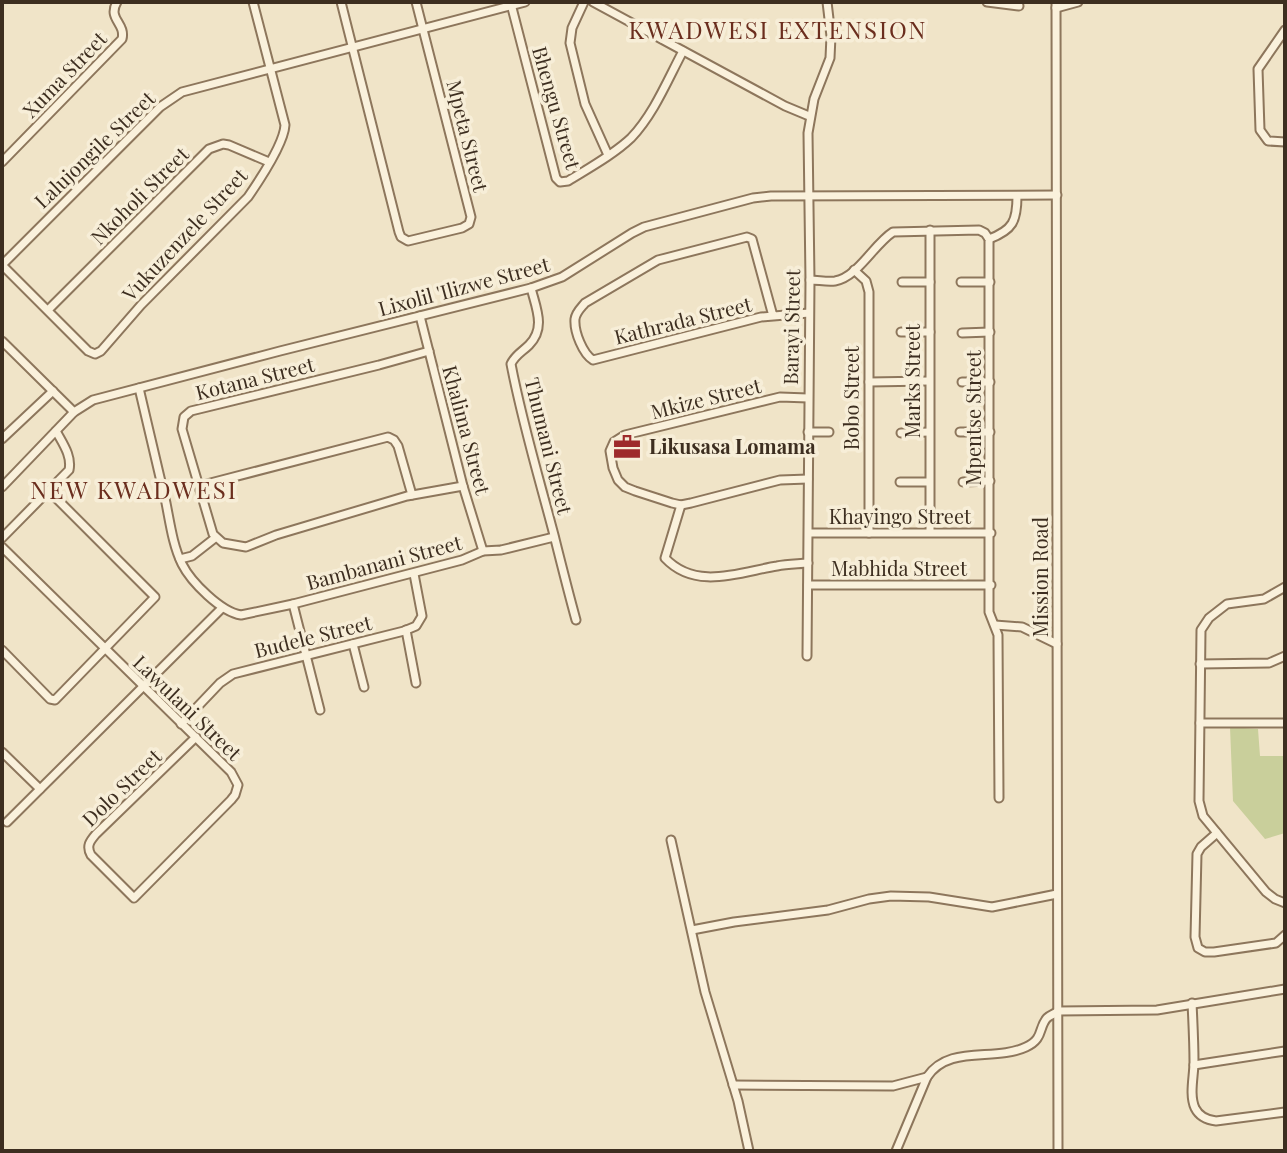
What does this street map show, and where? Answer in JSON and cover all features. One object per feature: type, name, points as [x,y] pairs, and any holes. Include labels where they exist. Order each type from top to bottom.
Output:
[{"type":"street","name":"Xuma Street","points":[[2,162],[119,43],[124,34],[114,14],[117,2]]},
{"type":"street","name":"Vukuzenzele Street","points":[[2,265],[88,351],[95,354],[248,197],[282,139],[285,125],[253,2]]},
{"type":"street","points":[[341,2],[352,46]]},
{"type":"street","points":[[416,2],[423,28]]},
{"type":"street","name":"Lalujongile Street","points":[[2,265],[172,97],[270,67],[525,2]]},
{"type":"street","points":[[584,2],[572,28],[570,43],[585,104],[608,155]]},
{"type":"street","points":[[593,2],[809,116]]},
{"type":"street","name":"Barayi Street","points":[[807,656],[809,116],[830,58],[827,2]]},
{"type":"street","points":[[987,2],[1019,6]]},
{"type":"street","points":[[1056,5],[1078,2]]},
{"type":"street","name":"Bhengu Street","points":[[511,4],[558,181],[564,183],[626,142],[640,128],[683,51]]},
{"type":"street","name":"Mission Road","points":[[1056,5],[1058,1151]]},
{"type":"street","name":"Mpeta Street","points":[[352,46],[401,237],[412,241],[462,228],[469,224],[471,217],[423,28]]},
{"type":"street","points":[[1285,30],[1261,64],[1257,76],[1260,130],[1268,141],[1285,142]]},
{"type":"street","name":"Nkoholi Street","points":[[48,310],[209,149],[229,145],[269,162]]},
{"type":"street","name":"Lixolil 'Ilizwe Street","points":[[2,487],[74,412],[93,400],[531,288],[562,277],[644,227],[771,196],[1057,195]]},
{"type":"street","points":[[810,280],[835,281],[844,278],[893,232],[979,230],[989,239],[1013,224],[1017,196]]},
{"type":"street","name":"Marks Street","points":[[930,230],[930,532]]},
{"type":"street","name":"Kathrada Street","points":[[773,316],[752,239],[747,237],[658,260],[585,303],[575,319],[587,357],[593,360],[773,316],[809,313]]},
{"type":"street","name":"Mpentse Street","points":[[989,239],[989,612],[998,635],[999,798]]},
{"type":"street","name":"Bobo Street","points":[[854,270],[866,281],[869,292],[869,533]]},
{"type":"street","points":[[902,282],[930,282]]},
{"type":"street","points":[[961,282],[990,282]]},
{"type":"street","name":"Thumani Street","points":[[531,288],[540,325],[533,341],[511,364],[529,445],[576,620]]},
{"type":"street","name":"Khalima Street","points":[[420,316],[463,486],[483,551]]},
{"type":"street","points":[[901,332],[930,332]]},
{"type":"street","points":[[962,333],[990,332]]},
{"type":"street","points":[[2,341],[74,412]]},
{"type":"street","name":"Kotana Street","points":[[215,538],[182,426],[184,417],[191,411],[429,351]]},
{"type":"street","points":[[869,382],[929,381]]},
{"type":"street","points":[[962,382],[990,382]]},
{"type":"street","points":[[7,822],[222,608],[198,584],[180,559],[139,388]]},
{"type":"street","points":[[2,439],[53,391]]},
{"type":"street","name":"Mkize Street","points":[[681,505],[635,491],[621,483],[610,455],[614,442],[625,435],[752,403],[786,397],[808,398]]},
{"type":"street","points":[[2,538],[65,475],[70,466],[67,452],[56,431]]},
{"type":"street","points":[[808,432],[829,432]]},
{"type":"street","points":[[901,433],[929,432]]},
{"type":"street","points":[[960,432],[990,432]]},
{"type":"street","points":[[199,486],[388,437],[398,446],[412,495]]},
{"type":"street","points":[[808,479],[774,482],[681,505],[665,558],[701,578],[808,563]]},
{"type":"street","points":[[963,482],[990,481]]},
{"type":"street","points":[[900,482],[929,482]]},
{"type":"street","points":[[180,559],[192,556],[215,538],[223,543],[246,547],[291,530],[412,495],[463,486]]},
{"type":"street","points":[[2,650],[50,699],[55,700],[155,597],[49,491]]},
{"type":"street","name":"Khayingo Street","points":[[809,533],[991,533]]},
{"type":"street","name":"Bambanani Street","points":[[222,608],[241,615],[293,604],[414,574],[483,551],[501,550],[554,537]]},
{"type":"street","name":"Lawulani Street","points":[[2,547],[236,780],[237,789],[231,800],[134,898]]},
{"type":"street","points":[[414,574],[422,616],[416,626],[406,630],[416,683]]},
{"type":"street","name":"Mabhida Street","points":[[808,585],[991,585]]},
{"type":"street","points":[[1285,587],[1264,599],[1227,604],[1204,623],[1200,635],[1199,807],[1203,816],[1266,892],[1285,903]]},
{"type":"street","points":[[293,604],[320,710]]},
{"type":"street","points":[[995,625],[1022,627],[1057,644]]},
{"type":"street","name":"Budele Street","points":[[181,724],[216,687],[233,674],[406,630]]},
{"type":"street","points":[[353,644],[364,687]]},
{"type":"street","points":[[1200,664],[1269,663],[1285,656]]},
{"type":"street","points":[[1200,723],[1285,723]]},
{"type":"street","name":"Dolo Street","points":[[134,898],[91,855],[89,845],[96,834],[196,737]]},
{"type":"street","points":[[2,752],[40,789]]},
{"type":"street","points":[[1217,833],[1201,847],[1196,860],[1195,937],[1198,948],[1205,952],[1276,943],[1285,935]]},
{"type":"street","points":[[671,840],[709,1008],[749,1151]]},
{"type":"street","points":[[692,930],[828,910],[891,896],[929,897],[992,907],[1057,894]]},
{"type":"street","points":[[896,1151],[927,1077],[940,1063],[961,1056],[1029,1046],[1041,1034],[1047,1018],[1058,1011],[1139,1011],[1285,989]]},
{"type":"street","points":[[1192,1003],[1193,1105],[1201,1116],[1224,1121],[1285,1112]]},
{"type":"street","points":[[1194,1065],[1285,1051]]},
{"type":"street","points":[[733,1085],[893,1086],[927,1077]]},
{"type":"green space","points":[[1230,727],[1258,729],[1260,756],[1285,756],[1285,833],[1265,839],[1233,801]]},
{"type":"place","name":"Likusasa Lomama","points":[[627,447]]},
{"type":"district","name":"KWADWESI EXTENSION","points":[[778,31]]},
{"type":"district","name":"NEW KWADWESI","points":[[134,491]]}]
